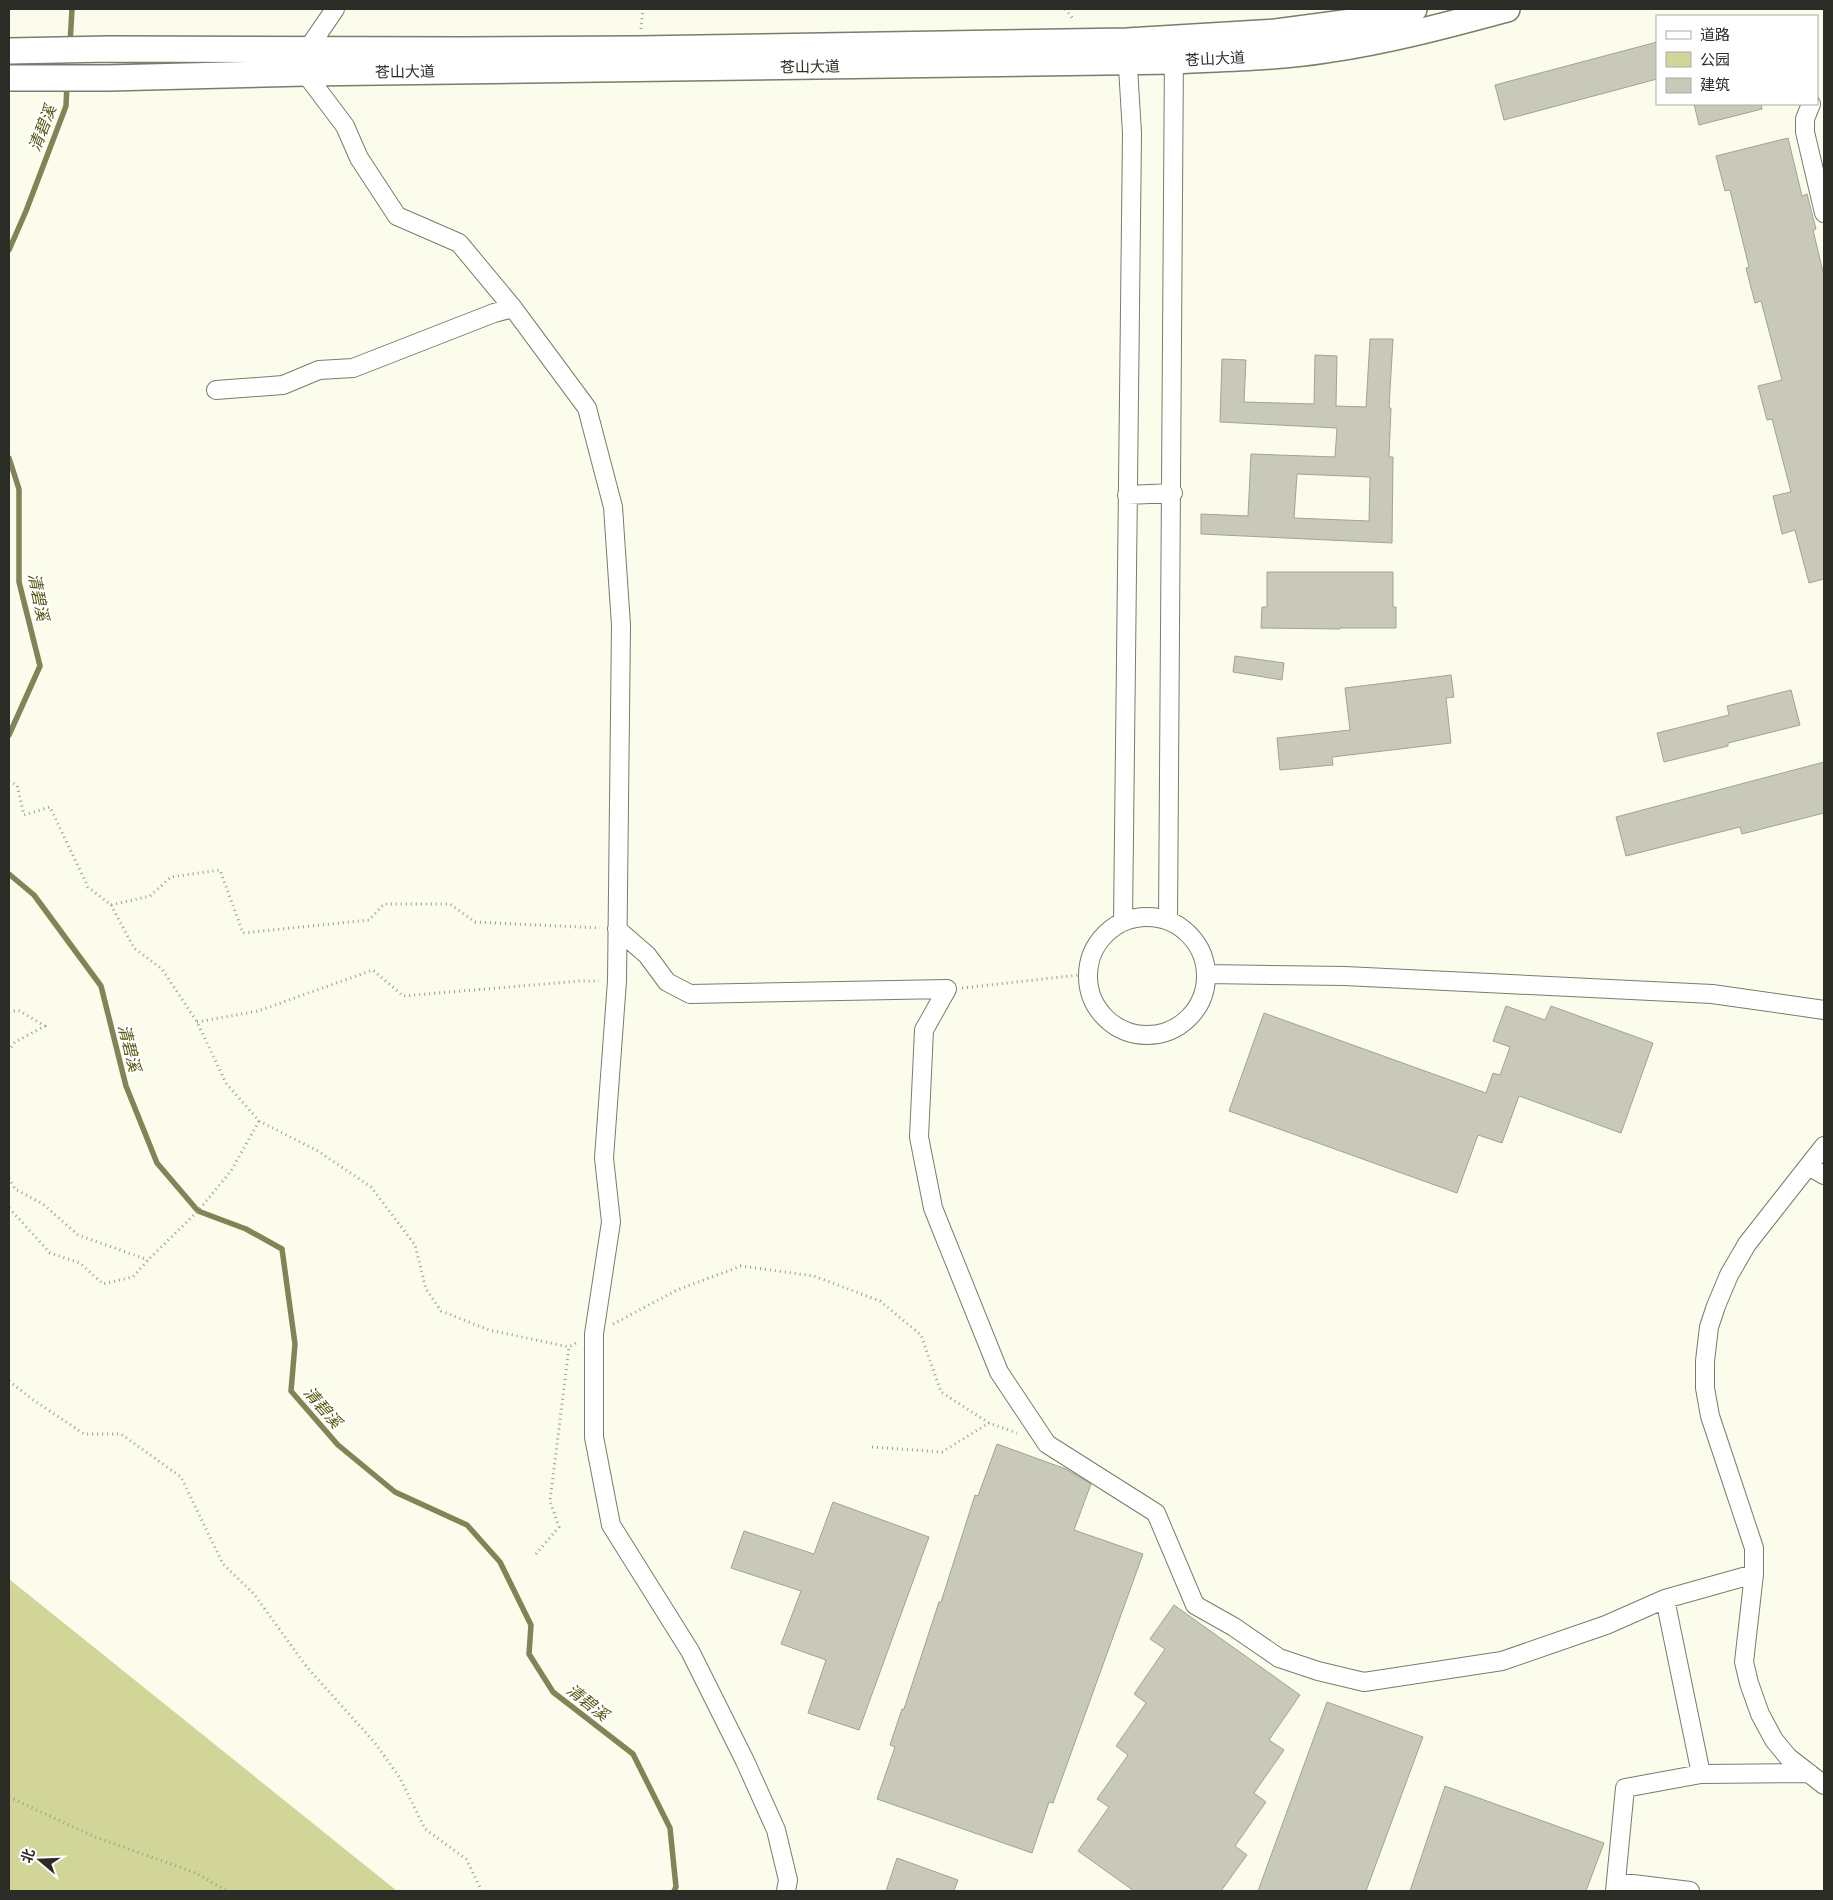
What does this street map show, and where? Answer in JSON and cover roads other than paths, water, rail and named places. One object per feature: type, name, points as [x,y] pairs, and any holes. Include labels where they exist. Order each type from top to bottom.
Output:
[{"type":"main road","name":"苍山大道","points":[[1174,50],[1276,32],[1359,21],[1414,9]]},
{"type":"main road","name":"苍山大道","points":[[10,78],[108,78],[306,62],[1174,50],[1282,55],[1325,51],[1439,28],[1507,9]]},
{"type":"main road","name":"苍山大道","points":[[9,51],[109,49],[306,62]]},
{"type":"street","points":[[335,9],[306,62],[345,126],[360,158],[397,216],[459,243],[513,308],[586,408],[613,507],[621,625],[617,982],[604,1158],[611,1222],[594,1334],[594,1437],[611,1525],[690,1651],[745,1761],[776,1830],[788,1880],[786,1891]]},
{"type":"street","points":[[1168,920],[1173,493],[1174,50]]},
{"type":"street","points":[[1123,922],[1132,143],[1127,51]]},
{"type":"street","points":[[1811,105],[1805,119],[1805,132],[1824,213]]},
{"type":"street","points":[[216,390],[283,385],[319,370],[353,368],[494,313],[513,308]]},
{"type":"street","points":[[1128,495],[1173,493]]},
{"type":"street","points":[[1145,916],[1168,920],[1188,932],[1202,951],[1206,974],[1202,998],[1188,1019],[1167,1032],[1142,1036],[1119,1029],[1102,1015],[1091,996],[1088,974],[1092,952],[1105,934],[1123,922],[1145,916]]},
{"type":"street","points":[[617,929],[647,955],[667,982],[690,994],[947,989],[924,1030],[920,1137],[933,1208],[999,1372],[1048,1444],[1156,1513],[1195,1606],[1234,1627],[1279,1658],[1318,1671],[1364,1682],[1502,1660],[1606,1625],[1665,1599],[1754,1574]]},
{"type":"street","points":[[1206,974],[1345,976],[1712,994],[1824,1010]]},
{"type":"street","points":[[1824,1146],[1817,1171],[1770,1212],[1747,1244],[1729,1275],[1709,1327],[1705,1361],[1705,1388],[1710,1416],[1754,1548],[1754,1574],[1744,1662],[1749,1682],[1760,1714],[1774,1740],[1788,1757],[1824,1785]]},
{"type":"street","points":[[1665,1599],[1701,1774]]},
{"type":"street","points":[[1690,1891],[1615,1886],[1625,1788],[1701,1774],[1809,1773]]},
{"type":"waterway","name":"清碧溪","points":[[70,44],[72,9]]},
{"type":"waterway","name":"清碧溪","points":[[9,250],[66,106],[67,83]]},
{"type":"waterway","name":"清碧溪","points":[[9,458],[19,489],[19,582],[40,666],[9,735]]},
{"type":"waterway","name":"清碧溪","points":[[9,874],[34,895],[101,986],[126,1086],[157,1163],[198,1211],[246,1229],[282,1249],[295,1344],[291,1391],[338,1445],[395,1492],[467,1525],[500,1562],[531,1625],[529,1654],[553,1692],[633,1754],[670,1828],[676,1887],[674,1891]]}]
